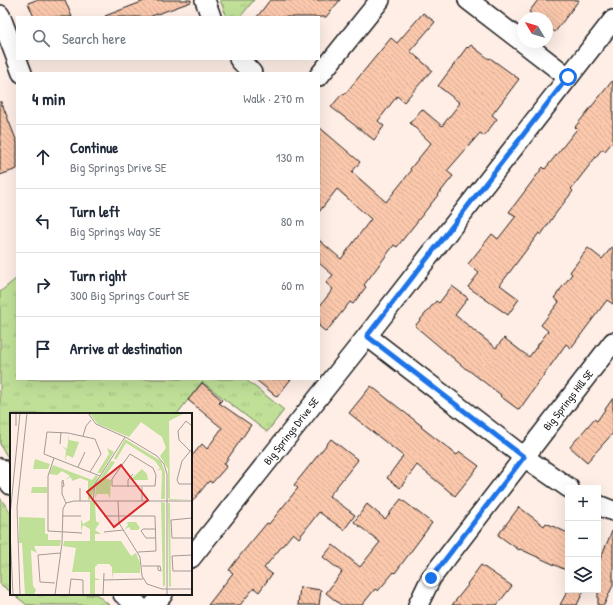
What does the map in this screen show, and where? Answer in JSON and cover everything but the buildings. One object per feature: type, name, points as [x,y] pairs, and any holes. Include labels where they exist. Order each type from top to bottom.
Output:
[{"type":"street","points":[[205,0],[210,16]]},
{"type":"street","points":[[320,75],[380,0]]},
{"type":"street","points":[[468,0],[568,77]]},
{"type":"street","points":[[0,15],[16,57]]},
{"type":"street","name":"Big Springs Drive SE","points":[[192,557],[367,336],[613,20]]},
{"type":"street","points":[[17,60],[22,72]]},
{"type":"street","points":[[240,60],[251,72]]},
{"type":"street","points":[[367,336],[524,457],[565,485]]},
{"type":"street","name":"Big Springs Hill SE","points":[[418,605],[431,578],[613,342]]},
{"type":"street","points":[[0,468],[10,483]]},
{"type":"street","points":[[601,506],[613,511]]},
{"type":"street","points":[[123,595],[138,605]]},
{"type":"street","points":[[154,605],[162,595]]},
{"type":"green space","points":[[220,0],[254,0],[241,16],[227,16]]},
{"type":"green space","points":[[16,279],[16,380],[246,380],[284,410],[267,432],[202,382],[178,413],[10,413],[10,461],[0,444],[0,292]]},
{"type":"green space","points":[[0,498],[10,512],[10,591],[0,584]]},
{"type":"green space","points":[[14,595],[97,595],[109,605],[27,605]]},
{"type":"route","points":[[431,578],[524,457],[367,336],[568,77]]}]
